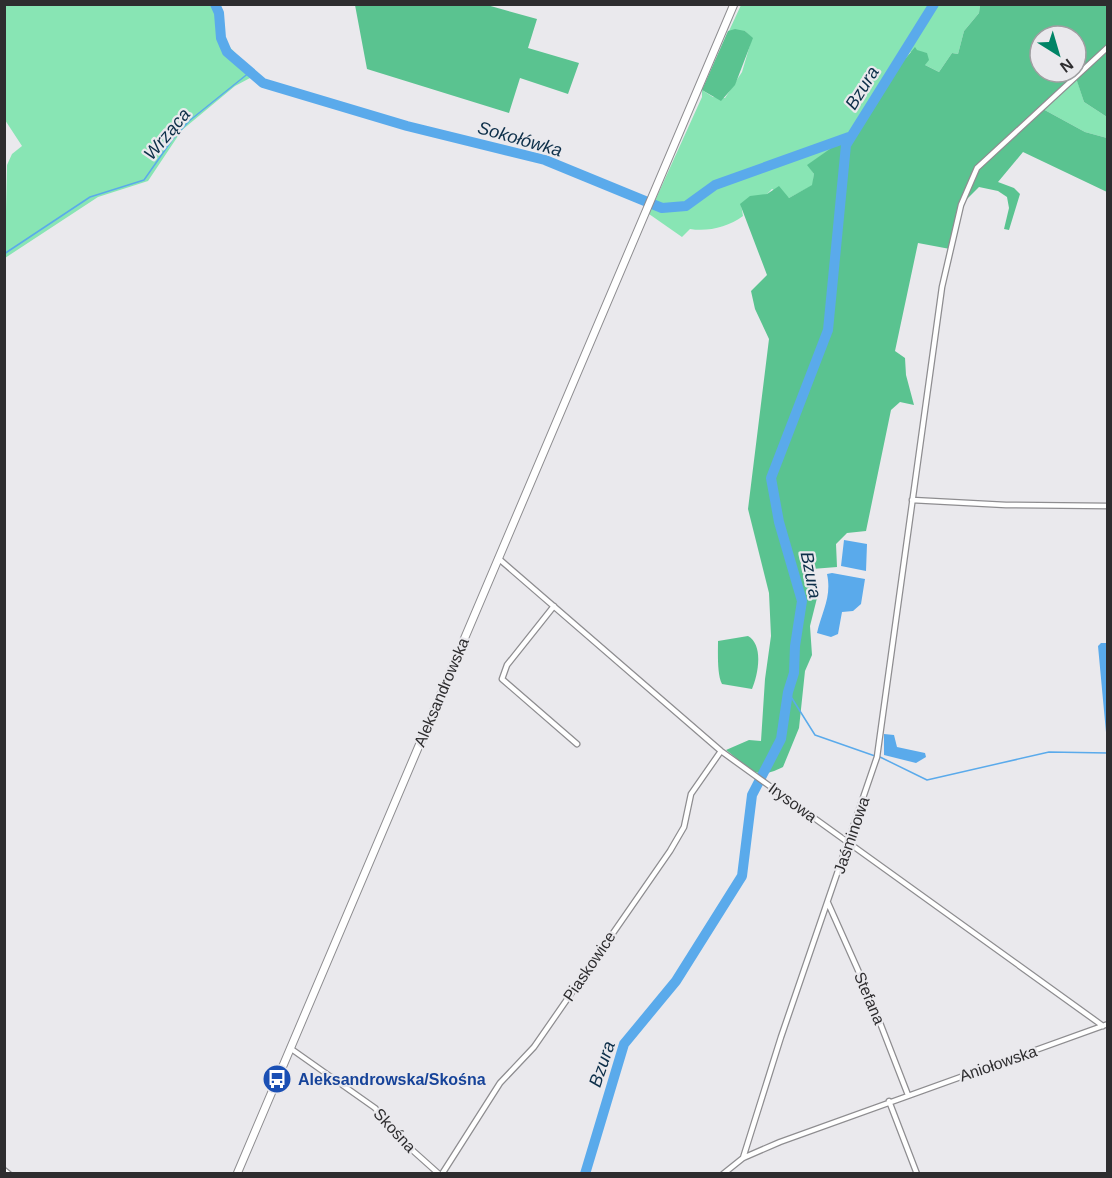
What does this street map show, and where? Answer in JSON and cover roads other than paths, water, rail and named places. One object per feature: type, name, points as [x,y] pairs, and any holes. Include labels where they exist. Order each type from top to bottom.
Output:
[{"type":"main road","name":"Aleksandrowska","points":[[237,1173],[734,4]]},
{"type":"street","name":"Jaśminowa","points":[[743,1158],[781,1037],[850,843],[877,757],[944,277],[961,205],[977,168],[1107,47]]},
{"type":"street","points":[[912,500],[1006,505],[1107,506]]},
{"type":"street","name":"Irysowa","points":[[498,558],[721,751],[1105,1025]]},
{"type":"street","points":[[554,606],[507,665],[502,679],[577,744]]},
{"type":"street","name":"Piaskowice","points":[[440,1173],[500,1083],[534,1047],[670,851],[684,827],[691,794],[721,751]]},
{"type":"street","name":"Stefana","points":[[828,903],[870,997],[908,1095]]},
{"type":"street","name":"Aniołowska","points":[[723,1173],[743,1158],[889,1101],[1105,1025]]},
{"type":"street","name":"Skośna","points":[[290,1048],[375,1108],[402,1140],[440,1173]]},
{"type":"street","points":[[889,1101],[917,1173]]},
{"type":"street","points":[[4,1170],[9,1173]]},
{"type":"water","points":[[844,540],[867,544],[866,571],[841,566]]},
{"type":"water","points":[[827,574],[865,579],[861,604],[853,611],[842,612],[838,634],[831,637],[817,633],[827,597]]},
{"type":"water","points":[[1101,643],[1107,643],[1107,743],[1098,646]]},
{"type":"water","points":[[884,734],[894,735],[897,747],[925,753],[926,757],[916,763],[884,755]]},
{"type":"waterway","name":"Sokołówka","points":[[215,4],[219,13],[221,38],[227,52],[263,83],[407,126],[545,160],[662,208],[686,206],[715,185],[849,137]]},
{"type":"waterway","name":"Bzura","points":[[585,1174],[624,1044],[676,981],[742,876],[752,795],[781,739],[788,692],[794,673],[795,646],[802,601],[779,522],[771,478],[828,330],[846,145],[934,4]]},
{"type":"waterway","name":"Wrząca","points":[[4,254],[90,197],[144,180],[172,140],[189,121],[250,72]]},
{"type":"waterway","points":[[788,692],[815,735],[875,756]]},
{"type":"waterway","points":[[880,757],[927,780],[1049,752],[1108,753]]},
{"type":"place","name":"Aleksandrowska/Skośna","points":[[277,1079]]}]
